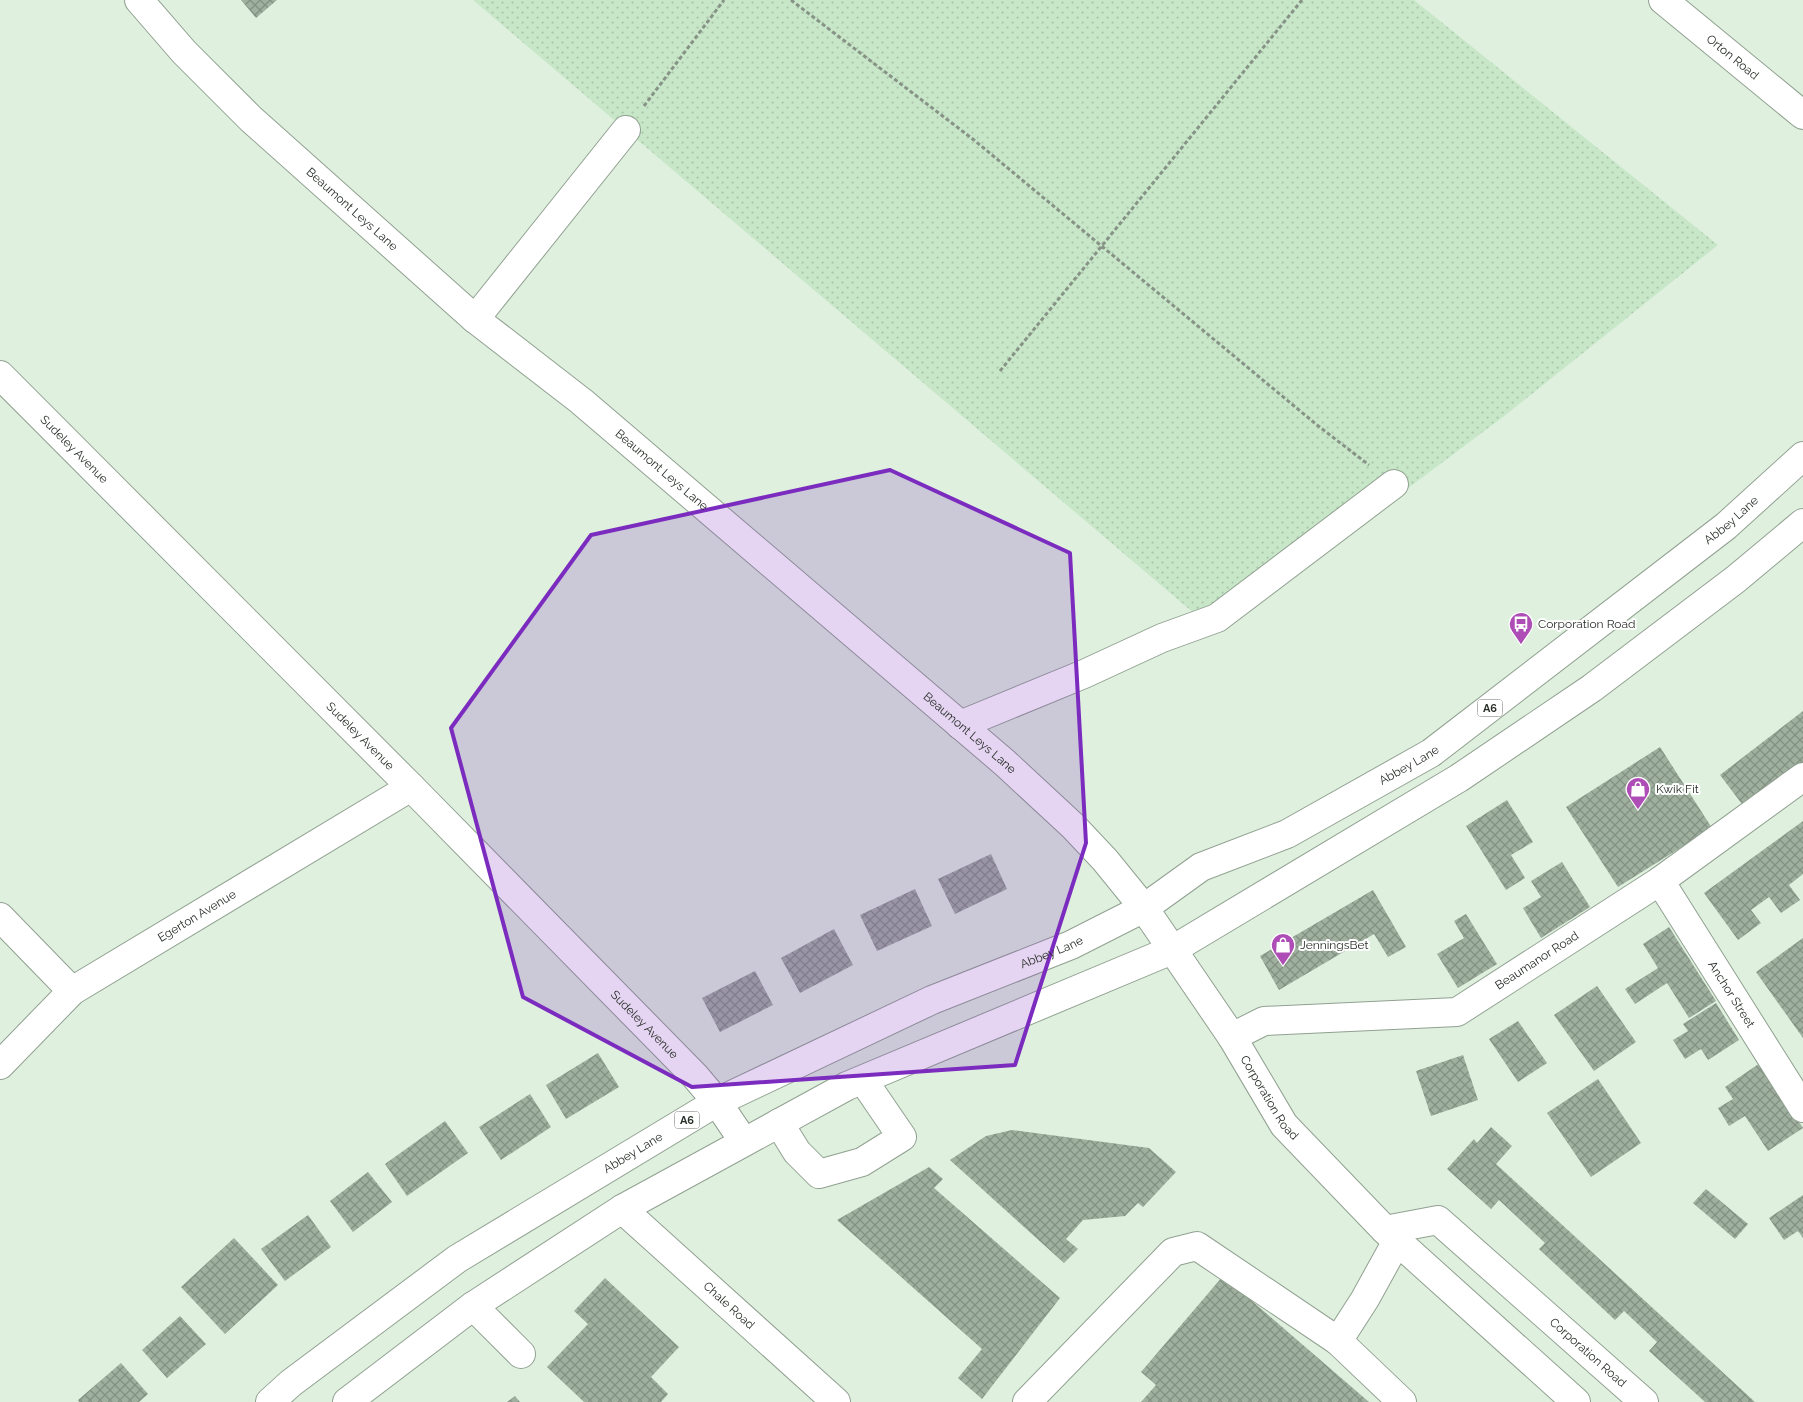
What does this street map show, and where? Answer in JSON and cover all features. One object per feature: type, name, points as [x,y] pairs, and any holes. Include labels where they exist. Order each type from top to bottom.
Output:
[{"type":"street","name":"Beaumont Leys Lane","points":[[139,0],[184,52],[251,118],[475,319],[589,407],[960,724],[1073,826],[1105,860],[1144,908],[1172,950]]},
{"type":"street","name":"Orton Road","points":[[1663,0],[1803,115]]},
{"type":"street","points":[[475,319],[626,130]]},
{"type":"street","name":"Sudeley Avenue","points":[[0,375],[411,787],[695,1076],[744,1142]]},
{"type":"street","name":"Abbey Lane","points":[[270,1402],[291,1383],[457,1259],[716,1102],[932,1000],[1071,945],[1144,908],[1201,867],[1287,834],[1431,753],[1726,526],[1803,456]]},
{"type":"street","points":[[960,724],[1084,674],[1162,638],[1217,618],[1394,484]]},
{"type":"street","points":[[347,1402],[473,1306],[622,1209],[847,1086],[1172,950],[1475,768],[1592,688],[1736,579],[1803,522]]},
{"type":"street","name":"Beaumanor Road","points":[[1232,1037],[1264,1021],[1456,1012],[1660,881],[1803,777]]},
{"type":"street","name":"Egerton Avenue","points":[[0,1065],[72,991],[411,787]]},
{"type":"street","name":"Anchor Street","points":[[1660,881],[1803,1108]]},
{"type":"street","points":[[0,917],[72,991]]},
{"type":"street","name":"Corporation Road","points":[[1172,950],[1232,1037],[1284,1125],[1391,1235],[1576,1402]]},
{"type":"street","points":[[779,1123],[798,1152],[819,1174],[862,1162],[902,1137],[863,1080]]},
{"type":"street","name":"Chale Road","points":[[622,1209],[836,1402]]},
{"type":"street","name":"Corporation Road","points":[[1391,1235],[1438,1220],[1644,1402]]},
{"type":"street","points":[[1338,1341],[1365,1299],[1391,1235]]},
{"type":"street","points":[[1027,1402],[1173,1252],[1197,1246],[1338,1341],[1402,1402]]},
{"type":"street","points":[[473,1306],[521,1354]]},
{"type":"path","points":[[626,130],[724,0]]},
{"type":"path","points":[[791,0],[974,140],[1317,425],[1394,484]]},
{"type":"path","points":[[1000,371],[1302,0]]},
{"type":"highlighted area","points":[[890,470],[1070,553],[1086,843],[1015,1065],[692,1087],[523,997],[451,728],[591,535]]},
{"type":"green space","points":[[473,0],[1414,0],[1718,245],[1503,417],[1216,632]]},
{"type":"building","points":[[241,0],[277,0],[256,18]]},
{"type":"building","points":[[1803,711],[1803,763],[1745,808],[1720,775]]},
{"type":"building","points":[[1660,747],[1712,828],[1618,887],[1566,807]]},
{"type":"building","points":[[1507,800],[1533,842],[1511,855],[1525,878],[1506,890],[1466,826]]},
{"type":"building","points":[[1803,821],[1803,874],[1789,885],[1800,900],[1781,913],[1769,897],[1751,910],[1761,923],[1738,940],[1704,893]]},
{"type":"building","points":[[991,854],[1007,889],[955,914],[938,879]]},
{"type":"building","points":[[1562,862],[1590,907],[1541,938],[1523,908],[1541,897],[1531,881]]},
{"type":"building","points":[[915,889],[932,926],[877,951],[860,915]]},
{"type":"building","points":[[1373,890],[1406,947],[1388,957],[1374,934],[1279,990],[1260,956]]},
{"type":"building","points":[[1466,914],[1497,964],[1458,988],[1437,954],[1464,938],[1454,921]]},
{"type":"building","points":[[1669,927],[1716,1001],[1689,1018],[1667,983],[1635,1004],[1625,989],[1658,968],[1643,944]]},
{"type":"building","points":[[834,929],[853,965],[800,993],[781,958]]},
{"type":"building","points":[[1803,938],[1803,1038],[1756,972]]},
{"type":"building","points":[[755,971],[773,1005],[720,1032],[702,998]]},
{"type":"building","points":[[1597,986],[1636,1042],[1594,1071],[1554,1015]]},
{"type":"building","points":[[1716,1003],[1739,1040],[1708,1060],[1701,1049],[1685,1059],[1673,1040],[1688,1031],[1683,1024]]},
{"type":"building","points":[[1518,1021],[1547,1063],[1518,1082],[1489,1039]]},
{"type":"building","points":[[598,1053],[619,1087],[566,1119],[546,1085]]},
{"type":"building","points":[[1463,1055],[1478,1100],[1431,1116],[1416,1071]]},
{"type":"building","points":[[1760,1063],[1803,1128],[1768,1151],[1745,1116],[1729,1126],[1718,1108],[1733,1099],[1725,1087]]},
{"type":"building","points":[[1598,1079],[1641,1143],[1591,1177],[1547,1113]]},
{"type":"building","points":[[530,1094],[551,1127],[501,1160],[479,1127]]},
{"type":"building","points":[[445,1121],[468,1153],[407,1196],[385,1164]]},
{"type":"building","points":[[1491,1127],[1512,1146],[1496,1164],[1755,1402],[1705,1402],[1649,1351],[1657,1342],[1624,1311],[1615,1320],[1539,1249],[1545,1243],[1499,1200],[1491,1209],[1447,1169],[1474,1139],[1477,1143]]},
{"type":"building","points":[[1012,1130],[1149,1148],[1176,1172],[1143,1207],[1138,1203],[1125,1216],[1083,1220],[1066,1239],[1078,1249],[1064,1263],[950,1160],[986,1136]]},
{"type":"building","points":[[929,1167],[943,1179],[934,1188],[1060,1298],[982,1399],[958,1378],[982,1349],[837,1220]]},
{"type":"building","points":[[368,1172],[392,1202],[353,1232],[330,1201]]},
{"type":"building","points":[[1706,1189],[1748,1224],[1735,1239],[1693,1203]]},
{"type":"building","points":[[1803,1195],[1803,1238],[1798,1231],[1784,1240],[1769,1218]]},
{"type":"building","points":[[308,1215],[331,1247],[285,1281],[261,1249]]},
{"type":"building","points":[[234,1238],[278,1285],[225,1334],[181,1287]]},
{"type":"building","points":[[1223,1276],[1369,1402],[1141,1402],[1156,1385],[1141,1372]]},
{"type":"building","points":[[605,1278],[679,1347],[651,1377],[668,1394],[661,1402],[584,1402],[547,1367],[588,1324],[574,1311]]},
{"type":"building","points":[[180,1316],[206,1344],[167,1378],[142,1350]]},
{"type":"building","points":[[121,1363],[148,1394],[139,1402],[79,1402],[78,1400]]},
{"type":"building","points":[[515,1396],[520,1402],[507,1402]]},
{"type":"place","name":"Corporation Road","points":[[1521,645]]},
{"type":"place","name":"Kwik Fit","points":[[1638,810]]},
{"type":"place","name":"JenningsBet","points":[[1283,966]]}]
